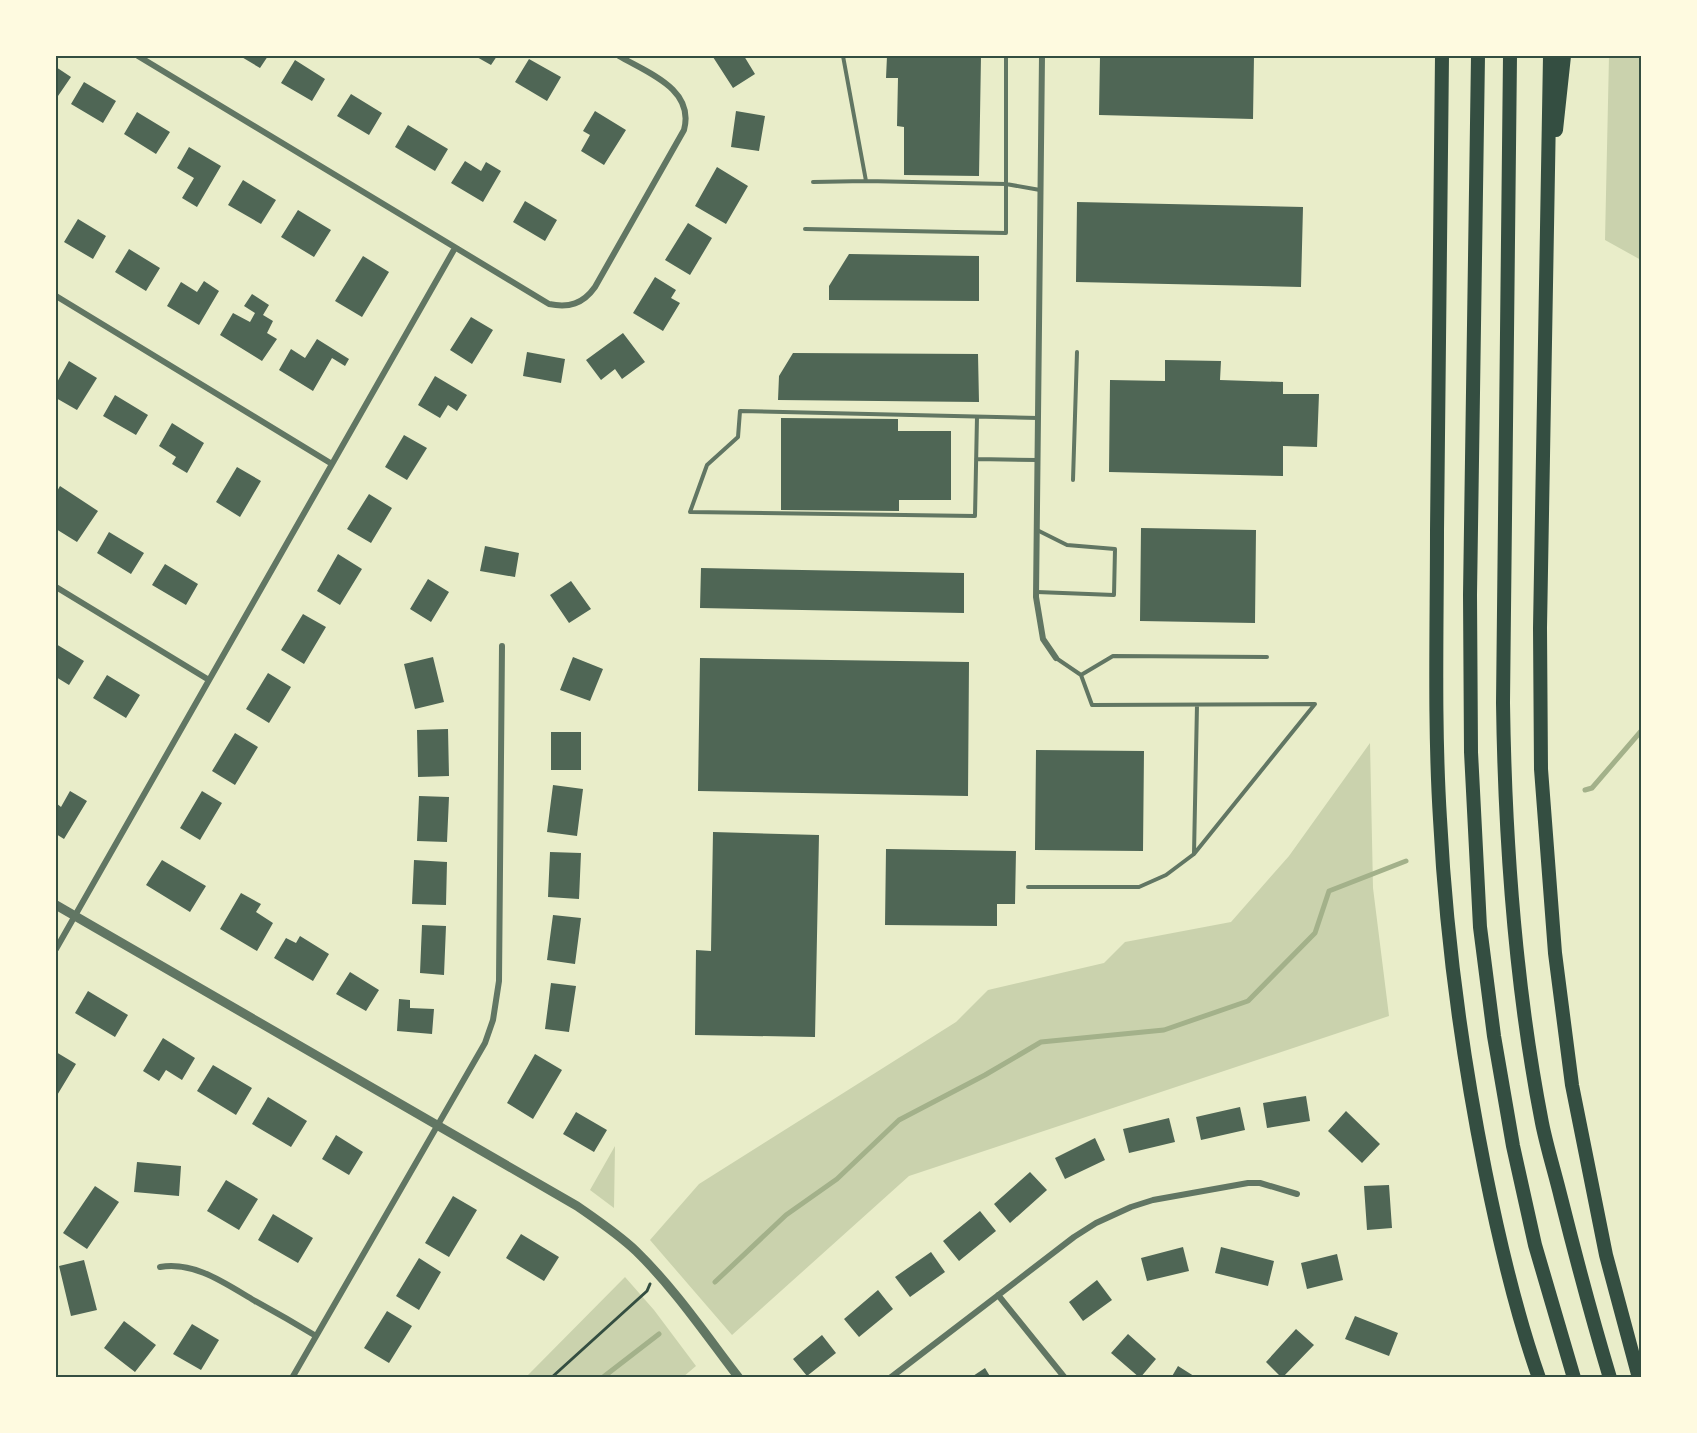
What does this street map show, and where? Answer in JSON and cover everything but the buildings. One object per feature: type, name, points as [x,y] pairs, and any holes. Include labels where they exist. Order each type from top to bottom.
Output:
[{"type":"highway","points":[[1442,56],[1436,639],[1437,744],[1443,864],[1464,1045],[1478,1134],[1506,1264],[1539,1377]]},
{"type":"highway","points":[[1478,56],[1470,595],[1471,752],[1480,927],[1494,1036],[1513,1146],[1535,1245],[1574,1377]]},
{"type":"highway","points":[[1510,56],[1503,703],[1504,800],[1511,900],[1525,1024],[1542,1124],[1583,1287],[1610,1377]]},
{"type":"highway","points":[[1550,56],[1540,628],[1541,769],[1554,953],[1572,1085],[1606,1255],[1639,1377]]},
{"type":"highway","points":[[1546,216],[1564,56]]},
{"type":"street","points":[[138,56],[549,304],[569,306],[590,295],[684,130],[686,122],[685,108],[676,92],[619,56]]},
{"type":"street","points":[[1042,56],[1036,592],[1043,639],[1056,658]]},
{"type":"street","points":[[56,949],[455,248]]},
{"type":"street","points":[[56,296],[332,464]]},
{"type":"street","points":[[56,587],[209,680]]},
{"type":"street","points":[[292,1377],[485,1043],[494,1020],[498,999],[502,646]]},
{"type":"street","points":[[56,905],[577,1206],[634,1250],[656,1271],[739,1377]]},
{"type":"street","points":[[890,1377],[1074,1237],[1096,1223],[1131,1207],[1153,1200],[1248,1183],[1260,1183],[1297,1194]]},
{"type":"street","points":[[160,1267],[188,1267],[208,1274],[316,1336]]},
{"type":"street","points":[[998,1295],[1065,1377]]},
{"type":"lane","points":[[843,56],[866,181]]},
{"type":"lane","points":[[805,229],[1006,233],[1006,56]]},
{"type":"lane","points":[[813,182],[1006,184],[1040,190]]},
{"type":"lane","points":[[1073,480],[1077,352]]},
{"type":"lane","points":[[976,417],[975,516],[690,512],[707,465],[738,437],[740,411],[1038,418]]},
{"type":"lane","points":[[976,459],[1037,460]]},
{"type":"lane","points":[[1036,530],[1066,545],[1115,549],[1114,595],[1036,592]]},
{"type":"lane","points":[[1081,675],[1113,656],[1267,657]]},
{"type":"lane","points":[[1028,887],[1139,887],[1167,876],[1194,854],[1315,704],[1092,705],[1081,675],[1056,658]]},
{"type":"lane","points":[[1194,854],[1197,705]]},
{"type":"path","points":[[551,1377],[647,1291],[656,1271]]},
{"type":"green space","points":[[1609,56],[1641,56],[1641,260],[1605,240]]},
{"type":"green space","points":[[1370,743],[1373,888],[1389,1016],[909,1176],[732,1335],[650,1240],[699,1184],[956,1022],[988,990],[1104,963],[1125,942],[1231,922],[1289,856]]},
{"type":"green space","points":[[615,1146],[614,1208],[590,1190]]},
{"type":"green space","points":[[625,1277],[654,1310],[696,1366],[683,1377],[515,1378],[528,1375]]},
{"type":"waterway","points":[[1585,790],[1592,788],[1642,730]]},
{"type":"waterway","points":[[715,1282],[786,1215],[837,1179],[899,1120],[985,1075],[1041,1042],[1164,1030],[1248,1001],[1315,933],[1329,891],[1406,861]]},
{"type":"waterway","points":[[602,1378],[659,1334]]}]
